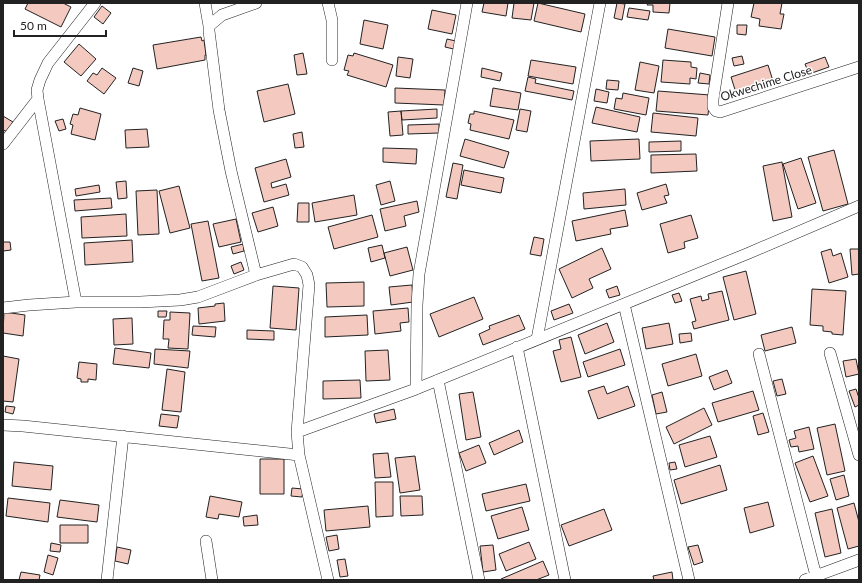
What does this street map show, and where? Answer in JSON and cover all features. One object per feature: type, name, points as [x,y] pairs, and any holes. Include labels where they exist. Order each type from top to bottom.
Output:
[{"type":"street","points":[[76,302],[37,90],[48,63],[95,3]]},
{"type":"street","points":[[205,3],[219,110],[230,171],[256,275]]},
{"type":"street","points":[[209,26],[222,16],[256,3]]},
{"type":"street","points":[[328,3],[332,20],[332,60]]},
{"type":"street","points":[[416,389],[419,274],[467,3]]},
{"type":"street","points":[[537,339],[600,3]]},
{"type":"street","name":"Okwechime Close","points":[[728,3],[713,99],[713,107],[716,111],[720,112],[859,67]]},
{"type":"street","points":[[3,144],[38,99]]},
{"type":"street","points":[[297,432],[416,389],[749,253],[859,206]]},
{"type":"street","points":[[3,308],[76,302],[140,302],[180,300],[198,297],[220,290],[256,275],[294,264],[302,267],[307,275],[309,285],[297,432],[299,455],[328,580]]},
{"type":"street","points":[[624,304],[689,580]]},
{"type":"street","points":[[517,347],[565,580]]},
{"type":"street","points":[[830,353],[859,456]]},
{"type":"street","points":[[759,354],[816,576]]},
{"type":"street","points":[[438,380],[479,580]]},
{"type":"street","points":[[3,430],[3,426],[30,427],[299,455]]},
{"type":"street","points":[[107,580],[123,436]]},
{"type":"street","points":[[206,541],[212,580]]},
{"type":"street","points":[[805,580],[859,560]]},
{"type":"building","points":[[28,3],[63,3],[71,7],[61,27],[25,9]]},
{"type":"building","points":[[484,3],[508,3],[506,16],[482,12]]},
{"type":"building","points":[[514,3],[534,3],[531,20],[512,18]]},
{"type":"building","points":[[538,3],[585,14],[581,32],[534,21]]},
{"type":"building","points":[[617,3],[625,4],[622,20],[614,18]]},
{"type":"building","points":[[648,3],[670,3],[669,13],[653,12],[653,5],[647,5]]},
{"type":"building","points":[[754,3],[782,3],[780,14],[784,14],[781,29],[759,26],[760,19],[751,17]]},
{"type":"building","points":[[102,6],[111,13],[103,24],[94,17]]},
{"type":"building","points":[[629,8],[650,11],[648,20],[627,17]]},
{"type":"building","points":[[432,10],[456,15],[452,34],[428,29]]},
{"type":"building","points":[[364,20],[388,25],[383,49],[360,44]]},
{"type":"building","points":[[737,25],[747,25],[746,35],[737,34]]},
{"type":"building","points":[[668,29],[715,37],[712,56],[665,48]]},
{"type":"building","points":[[201,37],[202,41],[204,40],[206,55],[205,60],[157,69],[153,45]]},
{"type":"building","points":[[447,39],[460,42],[458,50],[445,47]]},
{"type":"building","points":[[79,44],[96,59],[81,76],[64,62]]},
{"type":"building","points":[[303,53],[307,74],[297,75],[294,55]]},
{"type":"building","points":[[354,53],[393,65],[386,87],[347,75],[349,71],[344,70],[348,55],[353,56]]},
{"type":"building","points":[[742,56],[744,64],[734,66],[732,58]]},
{"type":"building","points":[[398,57],[413,59],[410,78],[396,76]]},
{"type":"building","points":[[825,57],[829,67],[809,74],[805,64]]},
{"type":"building","points":[[531,60],[576,67],[573,84],[528,76]]},
{"type":"building","points":[[663,60],[691,62],[691,67],[697,68],[696,79],[690,78],[690,84],[661,82]]},
{"type":"building","points":[[640,62],[659,66],[654,93],[635,90]]},
{"type":"building","points":[[768,65],[774,84],[737,96],[731,77]]},
{"type":"building","points":[[102,68],[116,78],[104,94],[87,81],[93,73],[97,75]]},
{"type":"building","points":[[133,68],[143,71],[139,86],[128,83]]},
{"type":"building","points":[[482,68],[502,73],[500,81],[481,77]]},
{"type":"building","points":[[700,73],[710,75],[709,84],[698,83]]},
{"type":"building","points":[[528,77],[536,79],[535,83],[574,91],[572,100],[525,91]]},
{"type":"building","points":[[607,80],[619,81],[618,90],[606,89]]},
{"type":"building","points":[[288,84],[295,114],[264,122],[257,91]]},
{"type":"building","points":[[395,88],[445,90],[444,105],[395,103]]},
{"type":"building","points":[[493,88],[521,93],[518,110],[490,106]]},
{"type":"building","points":[[596,89],[609,92],[607,103],[594,101]]},
{"type":"building","points":[[658,91],[710,95],[708,115],[656,111]]},
{"type":"building","points":[[623,93],[649,98],[646,115],[614,109],[616,98],[622,99]]},
{"type":"building","points":[[596,107],[640,117],[637,132],[592,123]]},
{"type":"building","points":[[80,108],[101,114],[95,140],[71,134],[73,125],[70,124],[73,114],[78,115]]},
{"type":"building","points":[[437,109],[437,118],[402,120],[401,111]]},
{"type":"building","points":[[520,109],[531,111],[527,132],[516,130]]},
{"type":"building","points":[[401,111],[403,135],[390,136],[388,112]]},
{"type":"building","points":[[474,111],[514,120],[509,139],[470,130],[471,124],[468,123],[470,114],[474,114]]},
{"type":"building","points":[[653,113],[698,118],[696,136],[651,132]]},
{"type":"building","points":[[3,116],[13,122],[8,132],[3,130]]},
{"type":"building","points":[[63,119],[66,129],[59,131],[55,121]]},
{"type":"building","points":[[439,124],[439,133],[408,134],[408,125]]},
{"type":"building","points":[[147,129],[149,147],[126,148],[125,130]]},
{"type":"building","points":[[302,132],[304,147],[295,148],[293,134]]},
{"type":"building","points":[[465,139],[509,152],[504,168],[460,156]]},
{"type":"building","points":[[639,139],[640,159],[591,161],[590,141]]},
{"type":"building","points":[[681,141],[681,151],[649,152],[649,142]]},
{"type":"building","points":[[383,148],[417,149],[416,164],[383,162]]},
{"type":"building","points":[[834,150],[848,204],[823,211],[808,157]]},
{"type":"building","points":[[696,154],[697,171],[651,173],[651,155]]},
{"type":"building","points":[[801,158],[816,203],[798,209],[783,164]]},
{"type":"building","points":[[286,159],[291,177],[271,183],[272,188],[286,184],[289,195],[264,202],[255,168]]},
{"type":"building","points":[[782,162],[792,217],[773,221],[763,166]]},
{"type":"building","points":[[453,163],[463,165],[457,199],[446,197]]},
{"type":"building","points":[[464,170],[504,178],[501,193],[461,185]]},
{"type":"building","points":[[126,181],[127,198],[118,199],[116,182]]},
{"type":"building","points":[[390,181],[395,201],[381,205],[376,185]]},
{"type":"building","points":[[666,184],[669,195],[664,196],[667,203],[642,210],[637,193]]},
{"type":"building","points":[[99,185],[100,192],[76,196],[75,189]]},
{"type":"building","points":[[179,186],[190,228],[170,233],[159,191]]},
{"type":"building","points":[[625,189],[626,205],[584,209],[583,193]]},
{"type":"building","points":[[157,190],[159,234],[138,235],[136,191]]},
{"type":"building","points":[[354,195],[357,215],[315,222],[312,203]]},
{"type":"building","points":[[111,198],[112,208],[75,211],[74,200]]},
{"type":"building","points":[[417,201],[419,212],[404,216],[406,226],[385,231],[380,209]]},
{"type":"building","points":[[298,203],[309,203],[309,222],[297,222]]},
{"type":"building","points":[[273,207],[278,226],[258,232],[252,213]]},
{"type":"building","points":[[625,210],[628,226],[610,229],[611,234],[576,241],[572,221]]},
{"type":"building","points":[[126,214],[127,236],[82,238],[81,217]]},
{"type":"building","points":[[372,215],[378,237],[334,249],[328,227]]},
{"type":"building","points":[[691,215],[698,238],[684,242],[685,248],[668,253],[660,224]]},
{"type":"building","points":[[236,219],[241,242],[219,247],[213,224]]},
{"type":"building","points":[[208,221],[219,278],[202,281],[191,224]]},
{"type":"building","points":[[534,237],[544,239],[541,256],[530,254]]},
{"type":"building","points":[[132,240],[133,262],[85,265],[84,243]]},
{"type":"building","points":[[3,242],[10,242],[11,250],[3,251]]},
{"type":"building","points":[[243,244],[244,251],[233,254],[231,247]]},
{"type":"building","points":[[382,245],[385,258],[371,262],[368,248]]},
{"type":"building","points":[[407,247],[413,270],[390,276],[384,253]]},
{"type":"building","points":[[602,248],[611,269],[589,279],[593,288],[572,298],[559,269]]},
{"type":"building","points":[[831,249],[833,256],[841,253],[848,277],[829,283],[821,252]]},
{"type":"building","points":[[850,249],[859,249],[859,274],[852,275]]},
{"type":"building","points":[[241,262],[244,270],[234,274],[231,266]]},
{"type":"building","points":[[746,271],[756,314],[734,320],[723,277]]},
{"type":"building","points":[[364,282],[364,306],[327,307],[326,283]]},
{"type":"building","points":[[412,285],[413,302],[391,305],[389,287]]},
{"type":"building","points":[[273,286],[299,288],[296,330],[270,328]]},
{"type":"building","points":[[617,286],[620,295],[609,298],[606,290]]},
{"type":"building","points":[[812,289],[846,291],[843,335],[823,331],[823,326],[810,325]]},
{"type":"building","points":[[722,291],[729,320],[694,329],[692,322],[696,321],[690,299],[701,296],[702,301],[709,299],[708,294]]},
{"type":"building","points":[[679,293],[682,301],[675,303],[672,295]]},
{"type":"building","points":[[474,297],[483,319],[439,337],[430,314]]},
{"type":"building","points":[[224,303],[225,321],[199,324],[198,308],[215,306],[215,304]]},
{"type":"building","points":[[569,304],[573,313],[554,320],[551,311]]},
{"type":"building","points":[[408,308],[409,322],[400,323],[401,331],[375,334],[373,311]]},
{"type":"building","points":[[158,311],[167,311],[166,317],[158,317]]},
{"type":"building","points":[[4,312],[25,315],[23,336],[3,333]]},
{"type":"building","points":[[170,312],[190,313],[188,349],[168,348],[169,339],[163,339],[164,320],[170,320]]},
{"type":"building","points":[[367,315],[368,335],[325,337],[325,317]]},
{"type":"building","points":[[519,315],[525,329],[483,345],[479,334],[490,329],[489,326]]},
{"type":"building","points":[[132,318],[133,344],[114,345],[113,319]]},
{"type":"building","points":[[607,323],[614,342],[585,354],[578,335]]},
{"type":"building","points":[[669,323],[673,344],[646,349],[642,328]]},
{"type":"building","points":[[193,326],[216,327],[215,337],[192,335]]},
{"type":"building","points":[[792,327],[796,343],[765,351],[761,335]]},
{"type":"building","points":[[247,330],[274,331],[274,340],[247,339]]},
{"type":"building","points":[[691,333],[692,341],[680,343],[679,334]]},
{"type":"building","points":[[571,337],[581,377],[561,382],[553,351],[561,349],[559,340]]},
{"type":"building","points":[[115,348],[151,353],[149,368],[113,364]]},
{"type":"building","points":[[155,349],[190,351],[188,368],[154,364]]},
{"type":"building","points":[[620,349],[625,365],[588,377],[583,362]]},
{"type":"building","points":[[388,350],[390,380],[366,381],[365,351]]},
{"type":"building","points":[[696,354],[702,376],[668,386],[662,364]]},
{"type":"building","points":[[3,356],[19,359],[13,402],[3,401]]},
{"type":"building","points":[[856,359],[859,374],[846,377],[843,361]]},
{"type":"building","points":[[79,362],[97,364],[96,380],[88,379],[88,382],[81,382],[81,379],[77,378]]},
{"type":"building","points":[[167,369],[185,372],[181,412],[162,410]]},
{"type":"building","points":[[727,370],[732,383],[714,390],[709,377]]},
{"type":"building","points":[[782,379],[786,394],[777,396],[773,381]]},
{"type":"building","points":[[360,380],[361,398],[323,399],[323,381]]},
{"type":"building","points":[[604,386],[607,394],[628,386],[635,406],[598,419],[588,391]]},
{"type":"building","points":[[856,389],[859,398],[859,405],[855,407],[849,391]]},
{"type":"building","points":[[753,391],[759,410],[718,422],[712,403]]},
{"type":"building","points":[[473,392],[481,437],[466,440],[459,394]]},
{"type":"building","points":[[662,392],[667,412],[656,414],[652,395]]},
{"type":"building","points":[[6,406],[15,407],[13,414],[5,412]]},
{"type":"building","points":[[704,408],[712,425],[674,444],[666,427]]},
{"type":"building","points":[[394,409],[396,419],[376,423],[374,414]]},
{"type":"building","points":[[763,413],[769,432],[758,435],[753,416]]},
{"type":"building","points":[[161,414],[179,416],[177,428],[159,426]]},
{"type":"building","points":[[835,424],[845,471],[827,475],[817,428]]},
{"type":"building","points":[[809,427],[814,449],[799,452],[798,446],[791,447],[789,440],[796,438],[794,431]]},
{"type":"building","points":[[519,430],[523,442],[494,455],[489,443]]},
{"type":"building","points":[[710,436],[717,457],[685,467],[679,445]]},
{"type":"building","points":[[479,445],[486,463],[466,471],[459,453]]},
{"type":"building","points":[[388,453],[391,477],[375,478],[373,454]]},
{"type":"building","points":[[415,456],[420,490],[400,493],[395,458]]},
{"type":"building","points":[[813,456],[828,496],[810,502],[795,463]]},
{"type":"building","points":[[260,459],[284,459],[284,494],[260,494]]},
{"type":"building","points":[[14,462],[53,466],[51,490],[12,486]]},
{"type":"building","points":[[675,462],[677,469],[670,470],[669,463]]},
{"type":"building","points":[[720,465],[727,490],[681,504],[674,480]]},
{"type":"building","points":[[844,475],[849,496],[836,500],[830,479]]},
{"type":"building","points":[[375,482],[393,482],[393,516],[376,517]]},
{"type":"building","points":[[526,484],[530,501],[486,511],[482,494]]},
{"type":"building","points":[[292,488],[303,489],[302,497],[291,496]]},
{"type":"building","points":[[210,496],[242,502],[239,517],[219,514],[218,519],[206,517]]},
{"type":"building","points":[[400,496],[422,496],[423,515],[401,516]]},
{"type":"building","points":[[8,498],[50,503],[48,522],[6,516]]},
{"type":"building","points":[[60,500],[99,505],[97,522],[57,517]]},
{"type":"building","points":[[768,502],[774,526],[750,533],[744,508]]},
{"type":"building","points":[[854,503],[859,522],[859,546],[848,549],[837,508]]},
{"type":"building","points":[[368,506],[370,527],[326,531],[324,510]]},
{"type":"building","points":[[522,507],[529,530],[498,539],[491,516]]},
{"type":"building","points":[[604,509],[612,530],[569,546],[561,525]]},
{"type":"building","points":[[832,509],[841,553],[825,557],[815,513]]},
{"type":"building","points":[[257,515],[258,525],[244,526],[243,517]]},
{"type":"building","points":[[60,525],[88,525],[88,543],[60,543]]},
{"type":"building","points":[[337,535],[339,549],[329,551],[326,537]]},
{"type":"building","points":[[529,542],[536,559],[506,571],[499,554]]},
{"type":"building","points":[[51,543],[61,545],[60,552],[50,551]]},
{"type":"building","points":[[493,545],[496,570],[483,572],[480,546]]},
{"type":"building","points":[[698,545],[703,562],[694,565],[688,547]]},
{"type":"building","points":[[117,547],[131,550],[128,564],[115,561]]},
{"type":"building","points":[[48,555],[58,558],[53,575],[44,572]]},
{"type":"building","points":[[345,559],[348,576],[340,577],[337,560]]},
{"type":"building","points":[[543,561],[549,575],[536,580],[501,579]]},
{"type":"building","points":[[21,572],[40,575],[39,580],[19,580]]},
{"type":"building","points":[[672,572],[673,580],[654,580],[653,576]]}]
